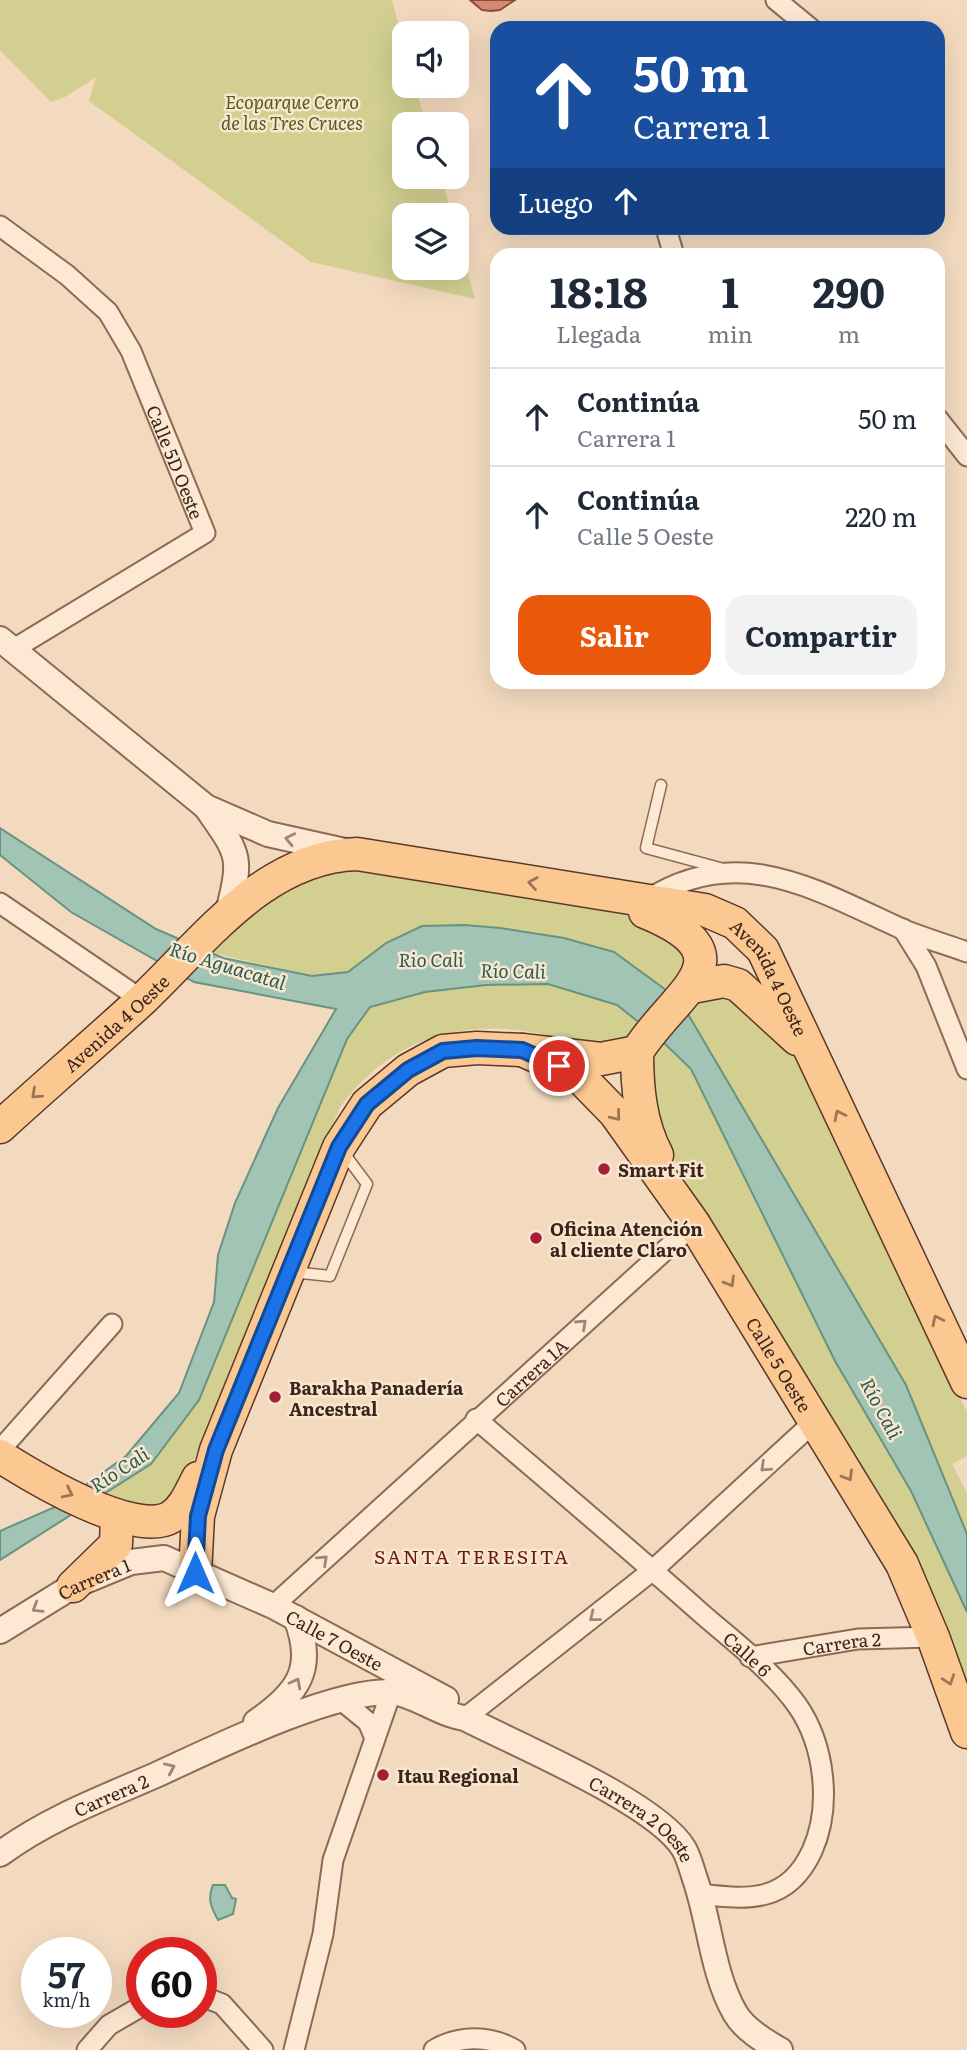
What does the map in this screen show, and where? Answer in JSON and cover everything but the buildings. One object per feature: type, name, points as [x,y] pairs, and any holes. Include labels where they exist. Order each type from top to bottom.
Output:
[{"type":"main road","name":"Avenida 4 Oeste","points":[[0,1126],[150,991],[222,920],[278,876],[330,855],[357,854],[705,910],[735,923],[763,950],[967,1382]]},
{"type":"main road","points":[[195,1573],[198,1516],[216,1450],[339,1147],[367,1104],[408,1070],[443,1051],[477,1048],[522,1050],[601,1059],[640,1046],[688,990],[700,965],[692,937],[673,923],[601,894]]},
{"type":"main road","points":[[688,990],[724,981],[738,985],[808,1050]]},
{"type":"main road","points":[[640,1046],[638,1088],[649,1138],[694,1224]]},
{"type":"main road","name":"Calle 5 Oeste","points":[[522,1050],[578,1075],[615,1113],[694,1224],[902,1564],[933,1637],[967,1732]]},
{"type":"main road","points":[[0,1455],[28,1474],[113,1514],[144,1524],[170,1518],[189,1496],[216,1450]]},
{"type":"main road","points":[[73,1586],[116,1544],[113,1514]]},
{"type":"street","points":[[776,0],[802,21]]},
{"type":"street","name":"Calle 5D Oeste","points":[[0,226],[67,275],[108,312],[131,351],[205,533],[6,645]]},
{"type":"street","points":[[945,428],[967,456]]},
{"type":"street","name":"Avenida 4 Oeste","points":[[6,645],[206,807],[268,834],[357,854]]},
{"type":"street","name":"Avenida 4 Oeste","points":[[206,807],[234,848],[238,875],[222,920]]},
{"type":"street","points":[[647,900],[678,883],[731,871],[788,880],[841,898],[903,929],[967,952]]},
{"type":"street","points":[[0,903],[150,991]]},
{"type":"street","points":[[903,929],[926,966],[967,1069]]},
{"type":"street","name":"Carrera 1A","points":[[273,1606],[694,1224]]},
{"type":"street","points":[[0,1450],[112,1324]]},
{"type":"street","name":"Calle 6","points":[[476,1419],[750,1657],[796,1704],[811,1730],[820,1760],[824,1798],[821,1826],[805,1866],[794,1880],[778,1890],[746,1899],[700,1894]]},
{"type":"street","points":[[465,1718],[653,1570],[815,1421]]},
{"type":"street","name":"Carrera 1","points":[[0,1631],[73,1586],[149,1558],[164,1558],[195,1573]]},
{"type":"street","name":"Calle 7 Oeste","points":[[195,1573],[296,1618],[393,1681]]},
{"type":"street","name":"Carrera 2","points":[[227,1743],[285,1700],[297,1686],[305,1648],[296,1618]]},
{"type":"street","name":"Carrera 2","points":[[750,1657],[858,1639],[933,1637]]},
{"type":"street","points":[[294,2050],[323,1934],[333,1860],[393,1681]]},
{"type":"street","name":"Carrera 2","points":[[1,1850],[53,1821],[227,1743],[393,1681]]},
{"type":"street","name":"Carrera 2 Oeste","points":[[393,1681],[449,1716],[465,1718],[638,1807],[665,1826],[685,1850],[700,1894],[718,1968],[735,2014],[758,2037],[779,2050]]},
{"type":"street","points":[[341,1700],[368,1722],[374,1736]]},
{"type":"street","points":[[217,2002],[222,2004],[263,2050]]},
{"type":"street","points":[[86,2050],[110,2025],[126,2016]]},
{"type":"street","points":[[435,2050],[458,2040],[484,2039],[503,2043],[515,2050]]},
{"type":"lane","points":[[661,785],[646,848],[731,871]]},
{"type":"green space","name":"Ecoparque Cerro de las Tres Cruces","points":[[0,0],[392,0],[398,21],[392,21],[392,98],[418,98],[423,112],[392,112],[392,189],[444,189],[449,203],[392,203],[392,280],[469,280],[469,277],[475,299],[311,262],[89,101],[96,77],[65,97],[51,102],[0,50]]},
{"type":"green space","points":[[353,867],[601,905],[666,932],[689,959],[670,993],[614,952],[594,945],[534,932],[465,925],[386,943],[348,972],[312,976],[213,953],[228,937],[226,934],[285,890],[317,874]]},
{"type":"green space","points":[[548,984],[617,1005],[643,1026],[625,1045],[593,1049],[577,1047],[542,1034],[512,1029],[456,1032],[429,1039],[381,1065],[340,1107],[182,1489],[156,1510],[123,1502],[107,1491],[151,1464],[275,1209],[347,1039],[371,1007],[425,992],[486,985]]},
{"type":"green space","points":[[736,991],[798,1058],[967,1412],[967,1456],[952,1464],[967,1493],[967,1534],[906,1385],[685,1009],[692,999]]},
{"type":"green space","points":[[660,1039],[691,1069],[835,1361],[911,1491],[967,1612],[967,1693],[662,1137],[649,1089],[652,1046]]},
{"type":"water","name":"Rio Cali","points":[[0,828],[156,929],[223,958],[312,976],[348,972],[386,943],[422,926],[465,925],[564,938],[614,952],[670,993],[685,1009],[906,1385],[967,1534],[967,1612],[911,1491],[835,1361],[691,1069],[660,1039],[617,1005],[548,984],[486,985],[425,992],[370,1007],[347,1039],[199,1400],[151,1464],[0,1560],[0,1531],[55,1507],[126,1456],[179,1393],[214,1302],[218,1255],[235,1203],[278,1108],[336,1009],[194,982],[71,912],[0,855]]},
{"type":"water","points":[[213,1885],[225,1885],[232,1898],[236,1899],[233,1914],[218,1920],[211,1903]]},
{"type":"place","name":"Smart Fit","points":[[604,1169]]},
{"type":"place","name":"Oficina Atención al cliente Claro","points":[[536,1238]]},
{"type":"place","name":"Barakha Panadería Ancestral","points":[[275,1397]]},
{"type":"place","name":"Itau Regional","points":[[383,1775]]},
{"type":"district","name":"SANTA TERESITA","points":[[472,1556]]},
{"type":"route","points":[[195,1573],[194,1552],[198,1516],[216,1450],[339,1147],[367,1104],[408,1070],[443,1051],[477,1048],[522,1050],[559,1066]]},
{"type":"water label","name":"Río Aguacatal","points":[[228,965]]},
{"type":"water label","name":"Río Cali","points":[[513,970]]},
{"type":"water label","name":"Río Cali","points":[[882,1408]]},
{"type":"water label","name":"Río Cali","points":[[119,1469]]}]
